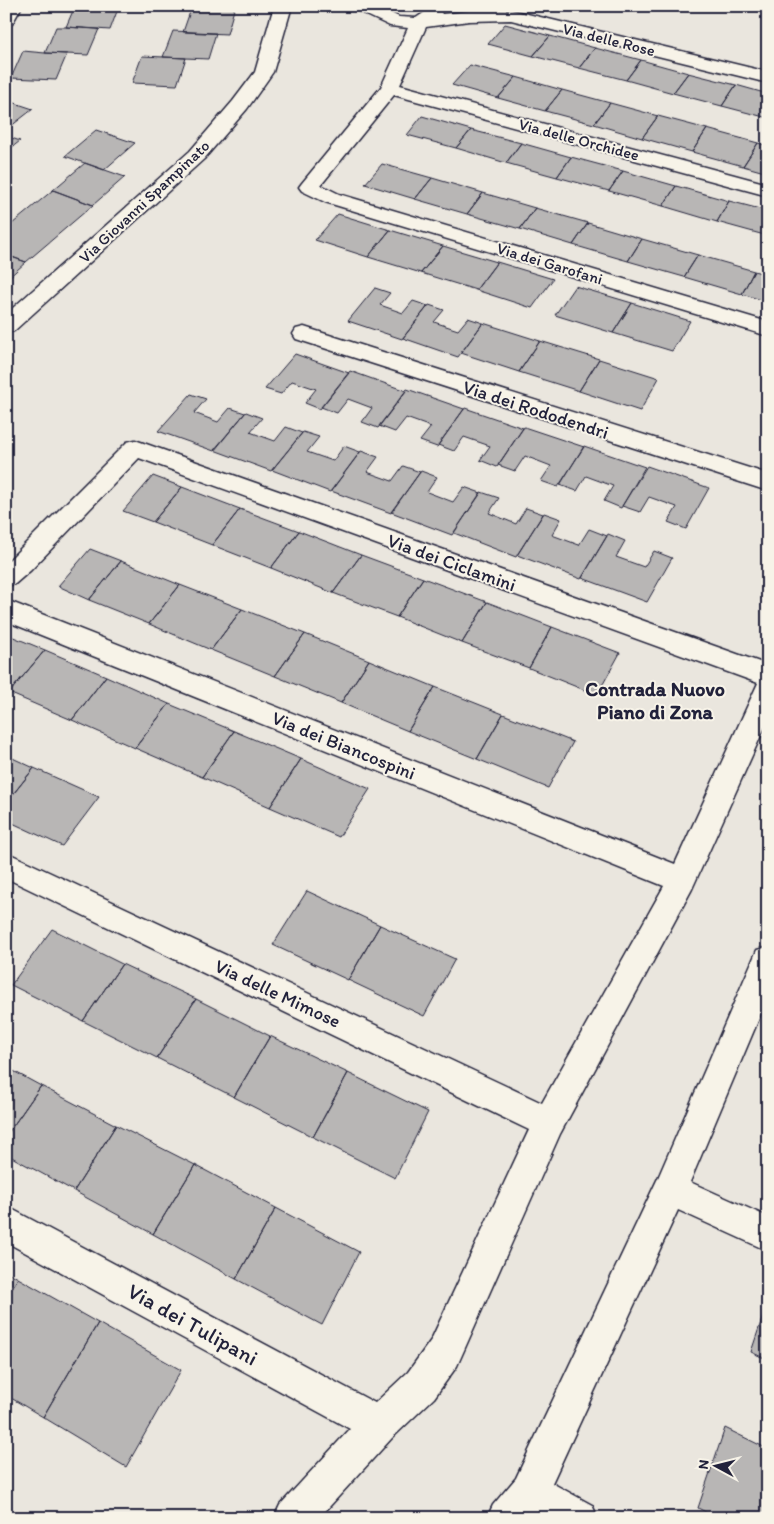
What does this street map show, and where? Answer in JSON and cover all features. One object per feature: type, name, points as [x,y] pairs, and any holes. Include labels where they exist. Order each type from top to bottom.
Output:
[{"type":"street","points":[[6,20],[14,6]]},
{"type":"street","name":"Via Giovanni Spampinato","points":[[6,326],[197,156],[240,105],[264,72],[283,6]]},
{"type":"street","name":"Via delle Rose","points":[[362,6],[396,22],[419,23],[469,16],[511,15],[768,78]]},
{"type":"street","points":[[390,88],[419,23],[439,11],[441,6]]},
{"type":"street","name":"Via delle Orchidee","points":[[390,88],[768,190]]},
{"type":"street","name":"Via dei Garofani","points":[[390,88],[309,188],[332,198],[768,329]]},
{"type":"street","name":"Via dei Rododendri","points":[[304,334],[768,483]]},
{"type":"street","name":"Via dei Ciclamini","points":[[6,577],[22,564],[136,448],[768,676]]},
{"type":"street","name":"Via dei Biancospini","points":[[6,610],[682,880]]},
{"type":"street","points":[[293,1518],[379,1426],[421,1385],[444,1353],[549,1123],[682,880],[768,690]]},
{"type":"street","name":"Via delle Mimose","points":[[6,864],[549,1123]]},
{"type":"street","points":[[579,1518],[518,1504],[670,1190],[768,960]]},
{"type":"street","points":[[670,1190],[768,1234]]},
{"type":"street","name":"Via dei Tulipani","points":[[6,1223],[379,1426]]},
{"type":"building","points":[[75,6],[119,6],[110,30],[66,27]]},
{"type":"building","points":[[192,6],[235,6],[227,34],[183,32]]},
{"type":"building","points":[[505,24],[550,36],[533,56],[488,44]]},
{"type":"building","points":[[56,27],[99,29],[88,55],[45,53]]},
{"type":"building","points":[[173,31],[216,33],[208,59],[163,57]]},
{"type":"building","points":[[550,36],[595,48],[579,68],[533,56]]},
{"type":"building","points":[[595,48],[641,60],[626,80],[579,68]]},
{"type":"building","points":[[23,51],[67,54],[56,80],[11,78]]},
{"type":"building","points":[[142,56],[186,58],[177,85],[132,83]]},
{"type":"building","points":[[641,60],[688,73],[673,93],[626,80]]},
{"type":"building","points":[[470,65],[516,77],[498,98],[452,85]]},
{"type":"building","points":[[688,73],[736,85],[722,106],[673,93]]},
{"type":"building","points":[[516,77],[562,90],[545,111],[498,98]]},
{"type":"building","points":[[736,85],[768,94],[768,118],[722,106]]},
{"type":"building","points":[[562,90],[610,103],[594,124],[545,111]]},
{"type":"building","points":[[6,100],[33,109],[6,130]]},
{"type":"building","points":[[610,103],[658,116],[642,138],[594,124]]},
{"type":"building","points":[[422,116],[471,130],[456,148],[407,135]]},
{"type":"building","points":[[658,116],[707,129],[692,152],[642,138]]},
{"type":"building","points":[[707,129],[758,143],[743,166],[692,152]]},
{"type":"building","points":[[96,130],[135,143],[104,170],[65,156]]},
{"type":"building","points":[[471,130],[521,143],[506,163],[456,148]]},
{"type":"building","points":[[6,136],[20,141],[6,152]]},
{"type":"building","points":[[521,143],[571,157],[557,177],[506,163]]},
{"type":"building","points":[[758,143],[768,146],[768,173],[743,166]]},
{"type":"building","points":[[571,157],[623,171],[609,191],[557,177]]},
{"type":"building","points":[[85,163],[125,177],[93,205],[53,190]]},
{"type":"building","points":[[382,164],[432,178],[415,199],[365,184]]},
{"type":"building","points":[[623,171],[676,186],[663,206],[609,191]]},
{"type":"building","points":[[432,178],[483,193],[467,214],[415,199]]},
{"type":"building","points":[[676,186],[729,201],[717,222],[663,206]]},
{"type":"building","points":[[53,190],[93,205],[26,262],[6,255],[6,229]]},
{"type":"building","points":[[483,193],[535,208],[520,229],[467,214]]},
{"type":"building","points":[[729,201],[768,211],[768,236],[717,222]]},
{"type":"building","points":[[535,208],[588,223],[573,245],[520,229]]},
{"type":"building","points":[[338,214],[390,230],[368,257],[315,240]]},
{"type":"building","points":[[588,223],[642,239],[628,261],[573,245]]},
{"type":"building","points":[[390,230],[443,246],[421,273],[368,257]]},
{"type":"building","points":[[642,239],[698,255],[684,277],[628,261]]},
{"type":"building","points":[[443,246],[497,262],[476,290],[421,273]]},
{"type":"building","points":[[6,255],[26,262],[6,280]]},
{"type":"building","points":[[698,255],[754,271],[742,294],[684,277]]},
{"type":"building","points":[[497,262],[553,279],[532,308],[476,290]]},
{"type":"building","points":[[754,271],[768,275],[768,302],[742,294]]},
{"type":"building","points":[[575,286],[632,303],[613,333],[555,315]]},
{"type":"building","points":[[375,288],[390,293],[380,305],[403,313],[413,301],[428,306],[402,339],[348,321]]},
{"type":"building","points":[[632,303],[690,321],[672,351],[613,333]]},
{"type":"building","points":[[429,305],[444,310],[434,322],[458,330],[468,318],[483,323],[458,357],[403,338]]},
{"type":"building","points":[[483,323],[540,341],[519,372],[461,353]]},
{"type":"building","points":[[540,341],[599,359],[579,391],[519,372]]},
{"type":"building","points":[[295,354],[349,373],[320,409],[305,403],[316,389],[292,381],[281,394],[265,389]]},
{"type":"building","points":[[599,359],[659,378],[640,411],[579,391]]},
{"type":"building","points":[[350,371],[406,391],[378,428],[362,422],[372,408],[348,399],[337,413],[321,407]]},
{"type":"building","points":[[407,389],[464,409],[437,447],[420,441],[431,427],[406,418],[395,432],[379,426]]},
{"type":"building","points":[[191,394],[206,399],[194,413],[218,422],[230,408],[245,413],[214,451],[158,431]]},
{"type":"building","points":[[465,408],[523,428],[497,467],[480,460],[490,446],[464,437],[454,451],[438,445]]},
{"type":"building","points":[[246,412],[262,418],[250,432],[275,441],[286,427],[302,433],[271,471],[214,450]]},
{"type":"building","points":[[524,427],[584,447],[558,487],[541,481],[551,466],[525,456],[515,471],[498,465]]},
{"type":"building","points":[[303,432],[319,437],[307,452],[333,461],[344,446],[360,452],[330,492],[272,470]]},
{"type":"building","points":[[584,446],[645,467],[621,508],[604,501],[613,486],[586,476],[577,491],[560,485]]},
{"type":"building","points":[[361,451],[378,457],[367,472],[392,481],[403,466],[420,472],[391,513],[331,491]]},
{"type":"building","points":[[647,466],[709,488],[686,529],[668,522],[677,507],[649,497],[640,512],[622,506]]},
{"type":"building","points":[[421,471],[437,477],[427,492],[453,502],[464,487],[481,493],[452,535],[391,512]]},
{"type":"building","points":[[153,476],[182,487],[153,522],[123,511]]},
{"type":"building","points":[[182,487],[240,509],[212,545],[153,522]]},
{"type":"building","points":[[481,492],[499,498],[489,513],[516,524],[526,508],[543,514],[516,557],[454,533]]},
{"type":"building","points":[[240,509],[299,531],[271,568],[212,545]]},
{"type":"building","points":[[544,513],[561,519],[552,535],[579,545],[589,529],[607,536],[581,579],[517,555]]},
{"type":"building","points":[[299,531],[361,555],[333,593],[271,568]]},
{"type":"building","points":[[608,534],[625,541],[616,557],[644,567],[654,551],[672,558],[647,602],[582,578]]},
{"type":"building","points":[[90,549],[121,561],[89,600],[58,586]]},
{"type":"building","points":[[361,555],[423,578],[397,617],[333,593]]},
{"type":"building","points":[[121,561],[180,585],[149,624],[89,600]]},
{"type":"building","points":[[423,578],[487,602],[462,643],[397,617]]},
{"type":"building","points":[[180,585],[242,609],[211,650],[149,624]]},
{"type":"building","points":[[487,602],[552,627],[529,668],[462,643]]},
{"type":"building","points":[[242,609],[305,634],[275,676],[211,650]]},
{"type":"building","points":[[552,627],[620,653],[597,695],[529,668]]},
{"type":"building","points":[[6,634],[45,650],[9,693],[6,691]]},
{"type":"building","points":[[305,634],[369,660],[341,703],[275,676]]},
{"type":"building","points":[[45,650],[106,676],[72,720],[9,693]]},
{"type":"building","points":[[369,660],[435,687],[408,731],[341,703]]},
{"type":"building","points":[[106,676],[169,704],[135,748],[72,720]]},
{"type":"building","points":[[435,687],[503,714],[477,759],[408,731]]},
{"type":"building","points":[[169,704],[234,731],[202,777],[135,748]]},
{"type":"building","points":[[503,714],[573,742],[548,788],[477,759]]},
{"type":"building","points":[[234,731],[301,759],[270,807],[202,777]]},
{"type":"building","points":[[6,755],[34,768],[6,803]]},
{"type":"building","points":[[301,759],[370,789],[339,837],[270,807]]},
{"type":"building","points":[[34,768],[99,797],[62,846],[6,820],[6,803]]},
{"type":"building","points":[[307,891],[380,925],[348,980],[273,945]]},
{"type":"building","points":[[380,925],[455,959],[424,1016],[348,980]]},
{"type":"building","points":[[52,929],[122,964],[83,1021],[11,985]]},
{"type":"building","points":[[122,964],[196,999],[157,1058],[83,1021]]},
{"type":"building","points":[[196,999],[270,1036],[234,1097],[157,1058]]},
{"type":"building","points":[[270,1036],[348,1073],[313,1137],[234,1097]]},
{"type":"building","points":[[6,1067],[41,1086],[6,1136]]},
{"type":"building","points":[[348,1073],[428,1112],[395,1178],[313,1137]]},
{"type":"building","points":[[41,1086],[116,1125],[74,1191],[6,1154],[6,1136]]},
{"type":"building","points":[[116,1125],[195,1165],[153,1234],[74,1191]]},
{"type":"building","points":[[195,1165],[276,1208],[236,1279],[153,1234]]},
{"type":"building","points":[[276,1208],[359,1252],[322,1325],[236,1279]]},
{"type":"building","points":[[6,1271],[18,1278],[6,1298]]},
{"type":"building","points":[[18,1278],[98,1323],[43,1417],[6,1395],[6,1298]]},
{"type":"building","points":[[768,1301],[768,1360],[751,1352]]},
{"type":"building","points":[[98,1323],[181,1370],[126,1467],[43,1417]]},
{"type":"building","points":[[725,1428],[768,1449],[768,1518],[717,1518],[698,1508]]},
{"type":"district","name":"Contrada Nuovo Piano di Zona","points":[[655,700]]}]
